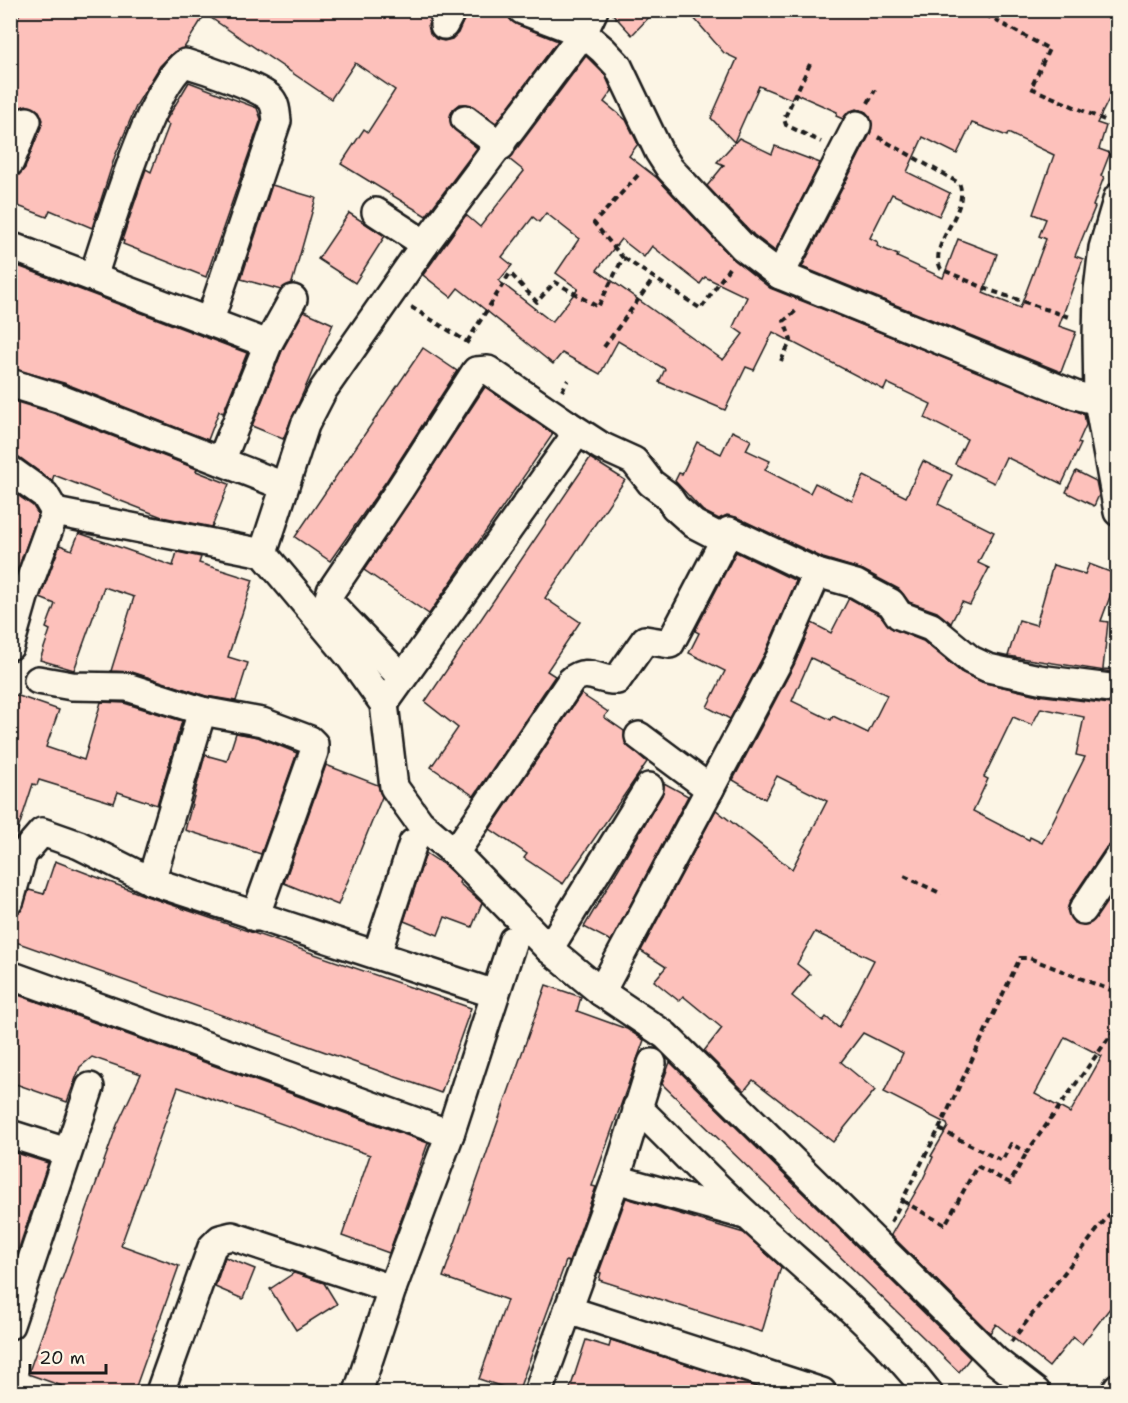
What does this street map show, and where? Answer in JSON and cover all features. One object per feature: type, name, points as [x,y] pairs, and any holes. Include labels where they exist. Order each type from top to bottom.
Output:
[{"type":"street","points":[[522,10],[589,22],[618,66],[659,152],[670,169],[743,247],[780,275],[818,293],[1075,395],[1098,401]]},
{"type":"street","points":[[263,553],[304,425],[323,390],[425,244],[501,146],[589,22]]},
{"type":"street","points":[[93,277],[135,157],[165,84],[175,69],[185,63],[211,71],[269,96],[275,106],[277,121],[210,320]]},
{"type":"street","points":[[465,119],[501,146]]},
{"type":"street","points":[[10,162],[27,121]]},
{"type":"street","points":[[780,275],[857,125]]},
{"type":"street","points":[[1118,197],[1103,248],[1098,327],[1098,401],[1118,512]]},
{"type":"street","points":[[376,212],[425,244]]},
{"type":"street","points":[[10,246],[210,320],[268,344]]},
{"type":"street","points":[[221,461],[268,344],[293,300]]},
{"type":"street","points":[[402,678],[328,601],[330,591],[400,489],[476,371],[489,370],[602,446],[634,461],[651,483],[668,495],[675,507],[694,524],[725,540]]},
{"type":"street","points":[[10,383],[284,486]]},
{"type":"street","points":[[384,704],[572,440],[572,432],[567,424]]},
{"type":"street","points":[[10,470],[45,495],[55,512],[263,553],[351,658],[384,704],[394,787],[420,823],[455,853],[549,949],[601,992],[665,1035],[996,1361],[1036,1392]]},
{"type":"street","points":[[10,646],[17,594],[55,512]]},
{"type":"street","points":[[455,853],[576,676],[590,674],[618,680],[645,640],[670,644],[729,531],[817,573],[856,584],[891,603],[899,615],[931,627],[971,660],[988,668],[1039,679],[1118,689]]},
{"type":"street","points":[[601,992],[780,658],[817,573]]},
{"type":"street","points":[[38,680],[72,686],[128,687],[202,711],[262,722],[310,740],[314,744],[314,752],[255,917]]},
{"type":"street","points":[[151,881],[202,711]]},
{"type":"street","points":[[639,736],[710,789]]},
{"type":"street","points":[[549,949],[649,787]]},
{"type":"street","points":[[10,900],[22,854],[42,832],[79,845],[151,881],[495,994]]},
{"type":"street","points":[[376,954],[413,843]]},
{"type":"street","points":[[1083,910],[1118,858]]},
{"type":"street","points":[[358,1392],[392,1289],[450,1134],[513,940]]},
{"type":"street","points":[[10,975],[450,1134]]},
{"type":"street","points":[[538,1392],[616,1179],[652,1063]]},
{"type":"street","points":[[10,1325],[90,1087]]},
{"type":"street","points":[[637,1107],[748,1216],[827,1286],[909,1368],[928,1392]]},
{"type":"street","points":[[10,1134],[67,1152]]},
{"type":"street","points":[[616,1179],[748,1216]]},
{"type":"street","points":[[160,1392],[212,1246],[220,1239],[232,1236],[392,1289]]},
{"type":"street","points":[[568,1310],[822,1392]]},
{"type":"street","points":[[1115,1392],[1118,1387]]},
{"type":"path","points":[[976,10],[1049,49],[1031,88],[1118,126]]},
{"type":"path","points":[[810,64],[784,119],[786,125],[842,153]]},
{"type":"path","points":[[857,125],[959,183],[963,197],[940,249],[938,264],[941,269],[989,290],[1098,327]]},
{"type":"path","points":[[659,152],[594,223],[623,258],[701,309],[743,247]]},
{"type":"path","points":[[468,342],[510,273],[537,303],[555,282],[598,307],[623,258]]},
{"type":"path","points":[[604,346],[654,278]]},
{"type":"path","points":[[781,361],[791,340],[784,321],[818,293]]},
{"type":"path","points":[[904,876],[942,894]]},
{"type":"path","points":[[879,1245],[939,1129],[1020,958],[1029,958],[1118,993]]},
{"type":"path","points":[[903,1201],[945,1224],[977,1166],[1010,1183],[1027,1152],[1118,1024]]},
{"type":"path","points":[[939,1129],[1002,1161],[1011,1144],[1027,1152]]},
{"type":"path","points":[[996,1361],[1118,1203]]},
{"type":"building","points":[[22,10],[434,10],[428,25],[430,33],[436,39],[444,41],[452,39],[458,33],[468,10],[507,10],[510,19],[516,24],[558,41],[496,123],[467,104],[459,104],[453,109],[450,117],[451,126],[477,148],[426,216],[341,164],[364,129],[368,132],[395,90],[355,63],[331,99],[205,14],[184,48],[174,52],[160,66],[137,104],[115,156],[92,228],[50,210],[47,217],[10,203],[10,177],[19,175],[25,168],[43,120],[39,111],[26,105],[17,109],[10,120],[10,31]]},
{"type":"building","points":[[609,10],[656,10],[632,35]]},
{"type":"building","points":[[687,10],[1118,10],[1118,81],[1097,123],[1106,126],[1099,149],[1110,153],[1101,176],[1104,177],[1093,206],[1095,207],[1075,256],[1083,259],[1059,326],[1076,332],[1061,372],[802,267],[871,132],[870,117],[865,111],[856,109],[848,112],[843,119],[836,116],[837,112],[794,93],[791,99],[759,86],[734,142],[711,118],[737,59],[724,53]],"holes":[[[972,123],[1007,136],[1008,133],[1054,155],[1033,214],[1046,219],[1039,236],[1046,239],[1020,308],[983,293],[997,254],[958,239],[943,278],[897,257],[898,255],[877,246],[878,242],[870,238],[892,194],[939,216],[950,193],[907,172],[923,137],[957,154]]]},
{"type":"building","points":[[586,56],[605,75],[612,91],[604,102],[626,120],[638,144],[629,156],[657,178],[732,258],[770,288],[1084,414],[1086,425],[1078,443],[1081,444],[1062,484],[1006,457],[994,483],[955,464],[967,439],[925,418],[931,404],[887,383],[884,390],[773,332],[754,370],[746,367],[725,410],[659,382],[665,369],[618,341],[600,374],[562,353],[553,364],[458,288],[451,297],[423,275],[466,215],[480,227],[524,171],[509,159]],"holes":[[[546,213],[579,239],[556,273],[578,289],[552,322],[499,281],[512,265],[502,257],[533,217],[539,222]],[[621,239],[644,257],[652,246],[700,284],[705,277],[747,297],[733,327],[743,334],[723,360],[597,270]]]},
{"type":"building","points":[[189,82],[257,108],[261,119],[206,277],[123,244],[122,240],[146,169],[151,172],[169,125],[165,122]]},
{"type":"building","points":[[739,138],[772,154],[775,146],[820,163],[775,251],[754,235],[707,186],[724,165],[717,162]]},
{"type":"building","points":[[272,185],[316,198],[292,283],[281,290],[241,279]]},
{"type":"building","points":[[349,213],[385,236],[355,283],[318,259]]},
{"type":"building","points":[[10,263],[247,353],[223,413],[219,411],[208,440],[64,383],[10,368]]},
{"type":"building","points":[[304,311],[333,324],[283,439],[252,426],[282,351]]},
{"type":"building","points":[[423,348],[457,371],[387,480],[330,561],[295,537]]},
{"type":"building","points":[[485,387],[553,434],[429,614],[364,570]]},
{"type":"building","points":[[10,400],[53,413],[197,469],[196,471],[229,484],[212,527],[162,517],[54,475],[52,481],[19,457],[10,454]]},
{"type":"building","points":[[732,431],[751,440],[746,450],[770,461],[765,470],[810,493],[815,483],[852,501],[864,476],[906,497],[923,461],[952,475],[938,504],[994,532],[978,563],[989,568],[970,605],[962,602],[951,623],[937,612],[909,602],[899,589],[863,570],[823,558],[736,517],[727,515],[719,519],[703,511],[675,481],[679,473],[682,474],[697,442],[721,454]]},
{"type":"building","points":[[590,458],[625,480],[545,598],[580,622],[547,671],[555,676],[474,796],[431,767],[458,728],[425,702]]},
{"type":"building","points":[[1076,471],[1096,481],[1099,495],[1094,506],[1066,492]]},
{"type":"building","points":[[10,490],[33,506],[38,514],[11,588]]},
{"type":"building","points":[[79,533],[173,566],[177,552],[201,557],[199,563],[253,580],[228,657],[248,663],[236,701],[206,696],[132,672],[111,671],[134,597],[104,587],[74,670],[40,660],[50,630],[46,628],[55,604],[40,598],[60,545],[72,550]]},
{"type":"building","points":[[736,552],[796,581],[766,651],[730,719],[707,707],[725,671],[689,653],[699,633],[695,631]]},
{"type":"building","points":[[1089,564],[1118,575],[1101,621],[1108,622],[1103,669],[1118,670],[1118,673],[1008,656],[1019,620],[1036,625],[1053,565],[1085,574]]},
{"type":"building","points":[[849,598],[880,615],[893,629],[923,641],[961,672],[982,682],[1037,695],[1118,705],[1118,843],[1105,849],[1070,901],[1067,910],[1074,923],[1089,924],[1118,887],[1118,1298],[1082,1344],[1073,1337],[1049,1367],[996,1324],[990,1333],[891,1235],[923,1179],[933,1157],[931,1156],[948,1127],[947,1124],[884,1092],[903,1053],[863,1033],[841,1062],[875,1090],[833,1142],[753,1080],[744,1091],[704,1051],[722,1028],[683,996],[679,1001],[654,981],[666,967],[641,951],[716,810],[792,869],[827,801],[777,776],[765,799],[733,780],[794,665],[812,623],[831,633]],"holes":[[[811,658],[887,695],[868,733],[833,716],[831,720],[792,701]],[[1041,708],[1084,717],[1076,755],[1085,757],[1042,843],[1030,837],[1029,840],[973,811],[988,779],[984,777],[1013,717],[1032,725]],[[815,932],[874,960],[839,1028],[826,1017],[823,1021],[792,996],[810,974],[797,964]],[[1065,1037],[1102,1056],[1070,1113],[1035,1094]]]},
{"type":"building","points":[[10,693],[59,710],[46,747],[84,760],[101,702],[124,703],[182,721],[157,805],[118,792],[114,803],[39,780],[37,785],[33,784],[15,839],[10,839]]},
{"type":"building","points":[[581,694],[608,712],[604,717],[624,731],[625,743],[647,762],[563,884],[524,858],[527,854],[490,829]]},
{"type":"building","points":[[236,733],[258,737],[297,753],[261,854],[185,830],[205,755],[227,761]]},
{"type":"building","points":[[326,765],[378,785],[382,797],[338,905],[284,883]]},
{"type":"building","points":[[664,783],[688,796],[611,941],[584,927],[662,795]]},
{"type":"building","points":[[426,853],[444,865],[460,880],[459,883],[482,903],[472,927],[445,917],[438,935],[404,921]]},
{"type":"building","points":[[55,861],[146,896],[471,1008],[441,1093],[10,940],[10,915],[21,911],[29,890],[44,894]]},
{"type":"building","points":[[546,985],[581,997],[577,1011],[627,1029],[644,1040],[592,1186],[596,1187],[518,1392],[479,1379],[507,1300],[443,1277]]},
{"type":"building","points":[[10,992],[428,1143],[389,1253],[342,1236],[370,1155],[178,1087],[121,1245],[179,1266],[134,1392],[79,1392],[28,1374],[117,1125],[141,1074],[92,1057],[80,1067],[67,1102],[10,1082]]},
{"type":"building","points":[[670,1062],[970,1358],[959,1372],[662,1084]]},
{"type":"building","points":[[10,1151],[48,1163],[10,1274]]},
{"type":"building","points":[[626,1198],[744,1233],[781,1267],[762,1332],[599,1280],[601,1273],[599,1272]]},
{"type":"building","points":[[225,1257],[255,1269],[243,1299],[215,1287]]},
{"type":"building","points":[[294,1273],[324,1283],[337,1304],[296,1330],[270,1289]]},
{"type":"building","points":[[586,1340],[609,1347],[611,1340],[772,1392],[569,1392]]}]
